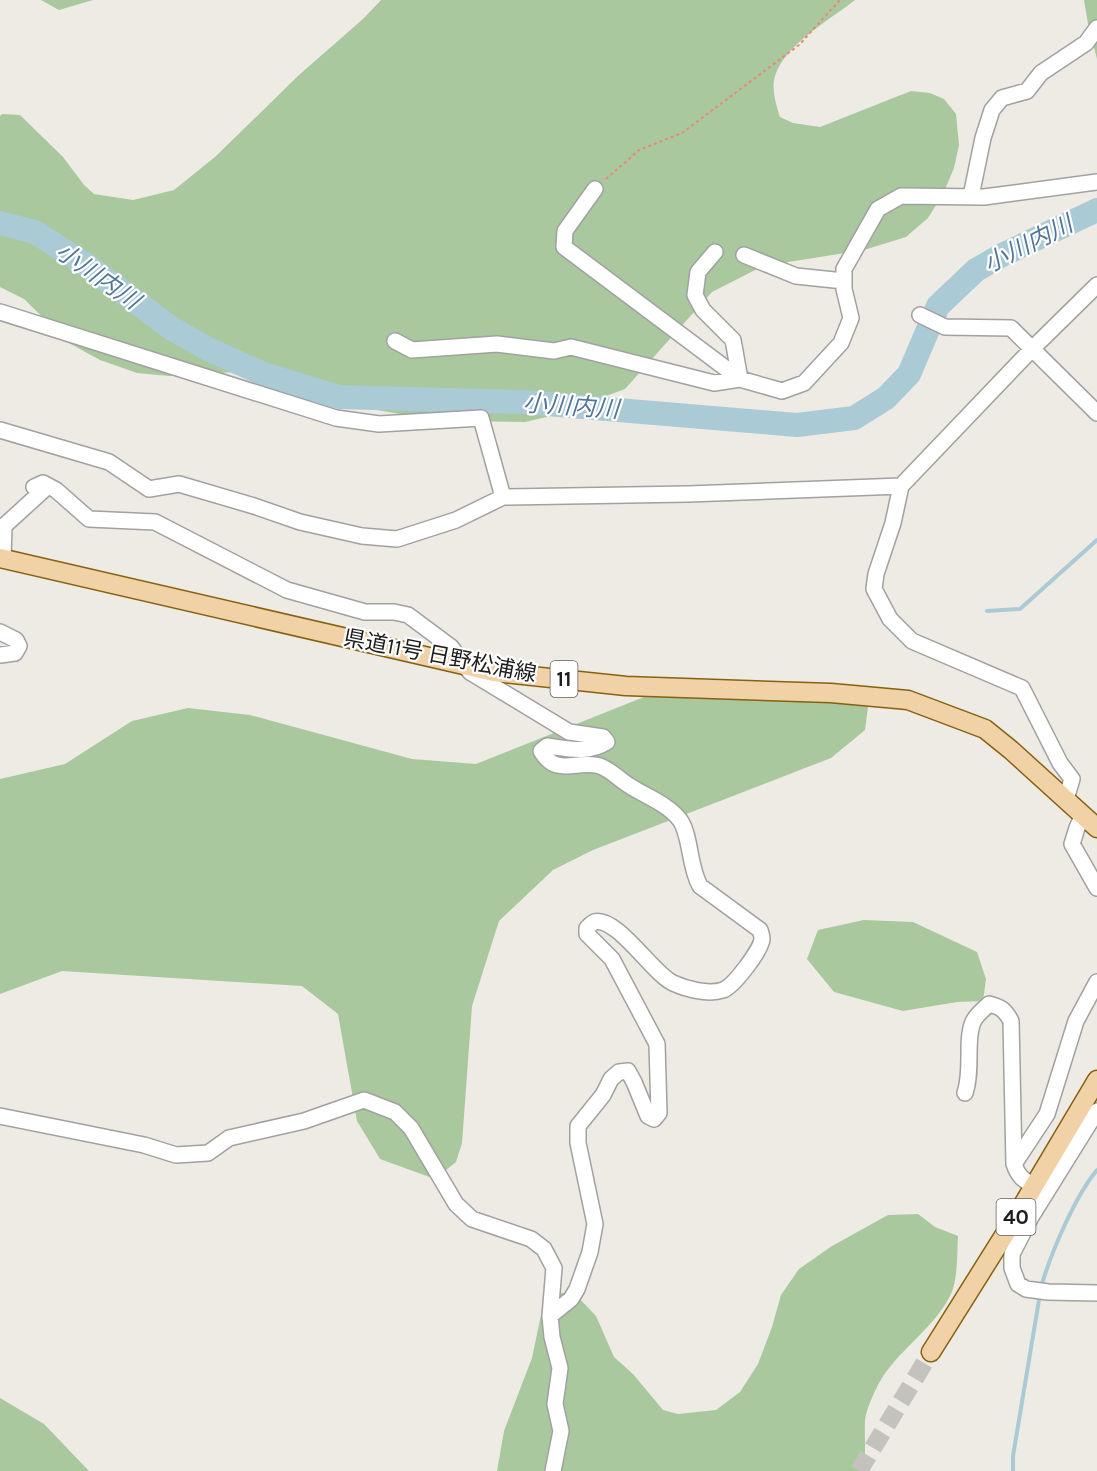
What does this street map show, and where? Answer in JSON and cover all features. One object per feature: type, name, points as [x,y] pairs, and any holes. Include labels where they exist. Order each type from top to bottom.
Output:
[{"type":"main road","name":"県道11号 日野松浦線","points":[[2,558],[494,672],[626,686],[831,693],[908,699],[985,729],[1097,828]]},
{"type":"main road","name":"40","points":[[932,1352],[1097,1080]]},
{"type":"street","points":[[971,196],[983,138],[992,110],[1002,98],[1027,91],[1041,74],[1086,43],[1097,28]]},
{"type":"street","points":[[595,189],[564,231],[564,247],[740,379],[782,391],[804,383],[840,343],[851,318],[844,269],[878,209],[901,196],[984,196],[1097,182]]},
{"type":"street","points":[[715,252],[698,272],[695,296],[703,310],[733,340],[740,379]]},
{"type":"street","points":[[744,255],[796,276],[844,281]]},
{"type":"street","points":[[1066,799],[1072,779],[1060,763],[1022,688],[912,641],[890,619],[874,589],[876,574],[902,486],[1032,349],[1097,285]]},
{"type":"street","points":[[0,312],[336,418],[379,424],[480,418],[503,497]]},
{"type":"street","points":[[920,315],[945,327],[1011,328],[1097,413]]},
{"type":"street","points":[[395,341],[412,350],[497,344],[554,351],[572,348],[714,382],[740,379]]},
{"type":"street","points":[[0,430],[108,462],[149,489],[179,484],[300,522],[362,536],[397,538],[456,520],[503,497],[688,494],[902,486]]},
{"type":"street","points":[[2,558],[4,526],[41,486],[56,490],[89,519],[155,522],[287,590],[365,612],[394,612],[408,615],[451,647],[470,672],[569,732],[603,737],[607,742],[599,747],[579,751],[547,746],[541,751],[554,764],[599,765],[663,805],[680,821],[694,876],[700,886],[760,930],[762,939],[750,962],[734,981],[724,990],[708,991],[684,988],[669,981],[615,929],[602,922],[593,922],[587,928],[587,934],[612,959],[657,1044],[659,1113],[654,1119],[648,1116],[628,1071],[619,1072],[611,1079],[603,1095],[578,1126],[578,1143],[595,1224],[590,1252],[577,1289],[571,1299],[550,1316]]},
{"type":"street","points":[[0,632],[16,640],[18,646],[15,653],[0,656]]},
{"type":"street","points":[[1083,815],[1072,844],[1097,888]]},
{"type":"street","points":[[1014,1164],[1047,1114],[1076,1021],[1097,982]]},
{"type":"street","points":[[965,1092],[970,1077],[970,1032],[974,1019],[989,1004],[1000,1006],[1006,1011],[1011,1021],[1014,1164],[1017,1174],[1034,1186]]},
{"type":"street","points":[[0,1116],[144,1146],[176,1155],[208,1153],[229,1138],[304,1121],[364,1100],[395,1112],[411,1128],[456,1204],[472,1219],[531,1239],[544,1250],[554,1268],[550,1316],[552,1337],[560,1368],[555,1404],[561,1431],[553,1471]]},
{"type":"street","points":[[1097,1110],[1031,1217],[1012,1254],[1012,1268],[1018,1284],[1026,1289],[1097,1293]]},
{"type":"path","points":[[595,189],[639,150],[682,133],[799,45],[840,0]]},
{"type":"green space","points":[[41,0],[93,0],[59,10]]},
{"type":"green space","points":[[381,0],[855,0],[798,43],[780,64],[775,76],[774,96],[780,117],[793,123],[820,127],[911,91],[930,93],[944,99],[956,114],[959,145],[954,168],[943,194],[928,218],[906,237],[864,250],[763,266],[712,292],[625,389],[555,415],[525,422],[441,421],[371,409],[316,380],[268,370],[169,376],[137,373],[100,360],[69,343],[24,299],[0,287],[0,116],[2,114],[20,115],[63,157],[84,185],[94,194],[133,200],[174,190],[215,157],[299,75],[363,19]]},
{"type":"green space","points":[[1084,0],[1097,0],[1097,59],[1088,24]]},
{"type":"green space","points":[[669,687],[854,694],[868,707],[865,730],[831,758],[593,850],[553,870],[499,921],[472,1006],[462,1143],[456,1162],[435,1179],[380,1159],[357,1121],[338,1014],[302,986],[62,971],[0,994],[0,779],[65,764],[132,721],[188,708],[250,715],[412,759],[476,764]]},
{"type":"green space","points":[[864,920],[913,922],[977,952],[986,979],[983,1001],[957,1002],[903,1011],[834,992],[807,959],[818,930]]},
{"type":"green space","points":[[918,1214],[935,1227],[958,1236],[957,1267],[953,1290],[934,1320],[894,1362],[876,1389],[866,1416],[862,1471],[497,1471],[504,1431],[532,1358],[542,1310],[556,1292],[576,1295],[596,1316],[614,1357],[633,1374],[663,1410],[678,1414],[716,1410],[740,1392],[758,1364],[781,1295],[799,1269],[832,1246],[888,1215]]},
{"type":"green space","points":[[0,1398],[44,1424],[89,1471],[0,1471]]},
{"type":"waterway","name":"小川内川","points":[[0,223],[35,232],[85,264],[171,328],[210,350],[266,375],[339,397],[523,402],[797,425],[854,418],[886,398],[909,374],[938,306],[976,270],[1002,255],[1097,210]]},
{"type":"waterway","points":[[987,611],[1020,609],[1097,540]]},
{"type":"waterway","points":[[1041,1287],[1064,1226],[1080,1194],[1097,1170]]},
{"type":"waterway","points":[[1013,1471],[1013,1456],[1040,1294]]},
{"type":"tunnel","points":[[859,1471],[931,1352]]}]
